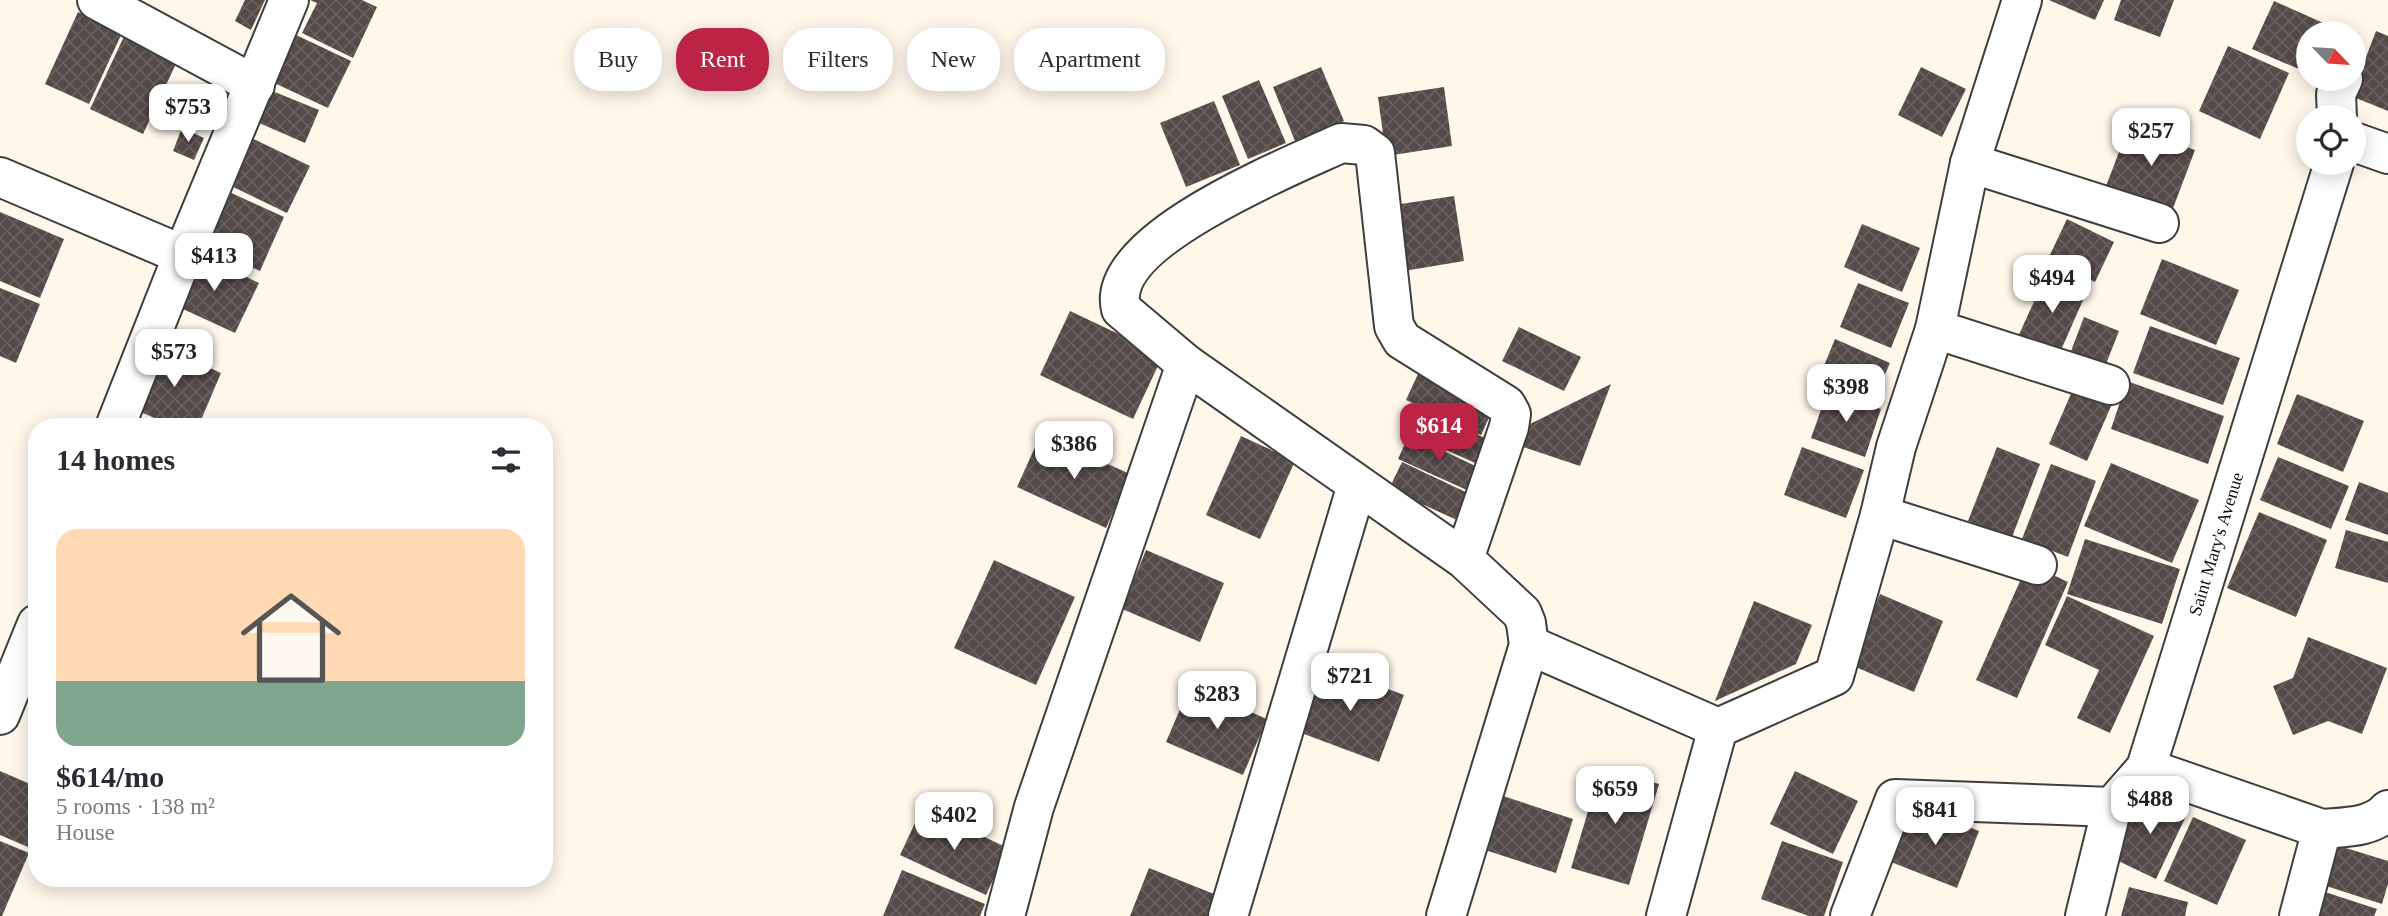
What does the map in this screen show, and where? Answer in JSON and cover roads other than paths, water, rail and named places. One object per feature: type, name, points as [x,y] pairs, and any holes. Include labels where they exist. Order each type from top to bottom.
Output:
[{"type":"street","points":[[97,0],[255,85]]},
{"type":"street","points":[[119,418],[289,0]]},
{"type":"street","points":[[1529,645],[1717,728],[1834,676],[1880,515],[1896,447],[1935,329],[1970,163],[2022,0]]},
{"type":"street","points":[[1446,916],[1529,645],[1522,613],[1464,559],[1186,364],[1121,309],[1119,292],[1128,272],[1161,236],[1209,206],[1341,143],[1364,145],[1375,153],[1397,334],[1402,340],[1506,405],[1511,414],[1509,427],[1464,559]]},
{"type":"street","points":[[2366,146],[2388,154]]},
{"type":"street","points":[[1970,163],[2159,223]]},
{"type":"street","name":"Saint Mary's Avenue","points":[[2085,916],[2112,807],[2146,768],[2330,175]]},
{"type":"street","points":[[0,177],[183,255]]},
{"type":"street","points":[[1935,329],[2110,385]]},
{"type":"street","points":[[1005,916],[1034,807],[1186,364]]},
{"type":"street","points":[[1227,916],[1357,485]]},
{"type":"street","points":[[1880,515],[2037,565]]},
{"type":"street","points":[[0,715],[28,646]]},
{"type":"street","points":[[1666,916],[1717,728]]},
{"type":"street","points":[[2146,768],[2322,829],[2363,825],[2383,816],[2388,810]]},
{"type":"street","points":[[1850,916],[1895,799],[2112,807]]},
{"type":"street","points":[[2298,916],[2322,829]]}]
